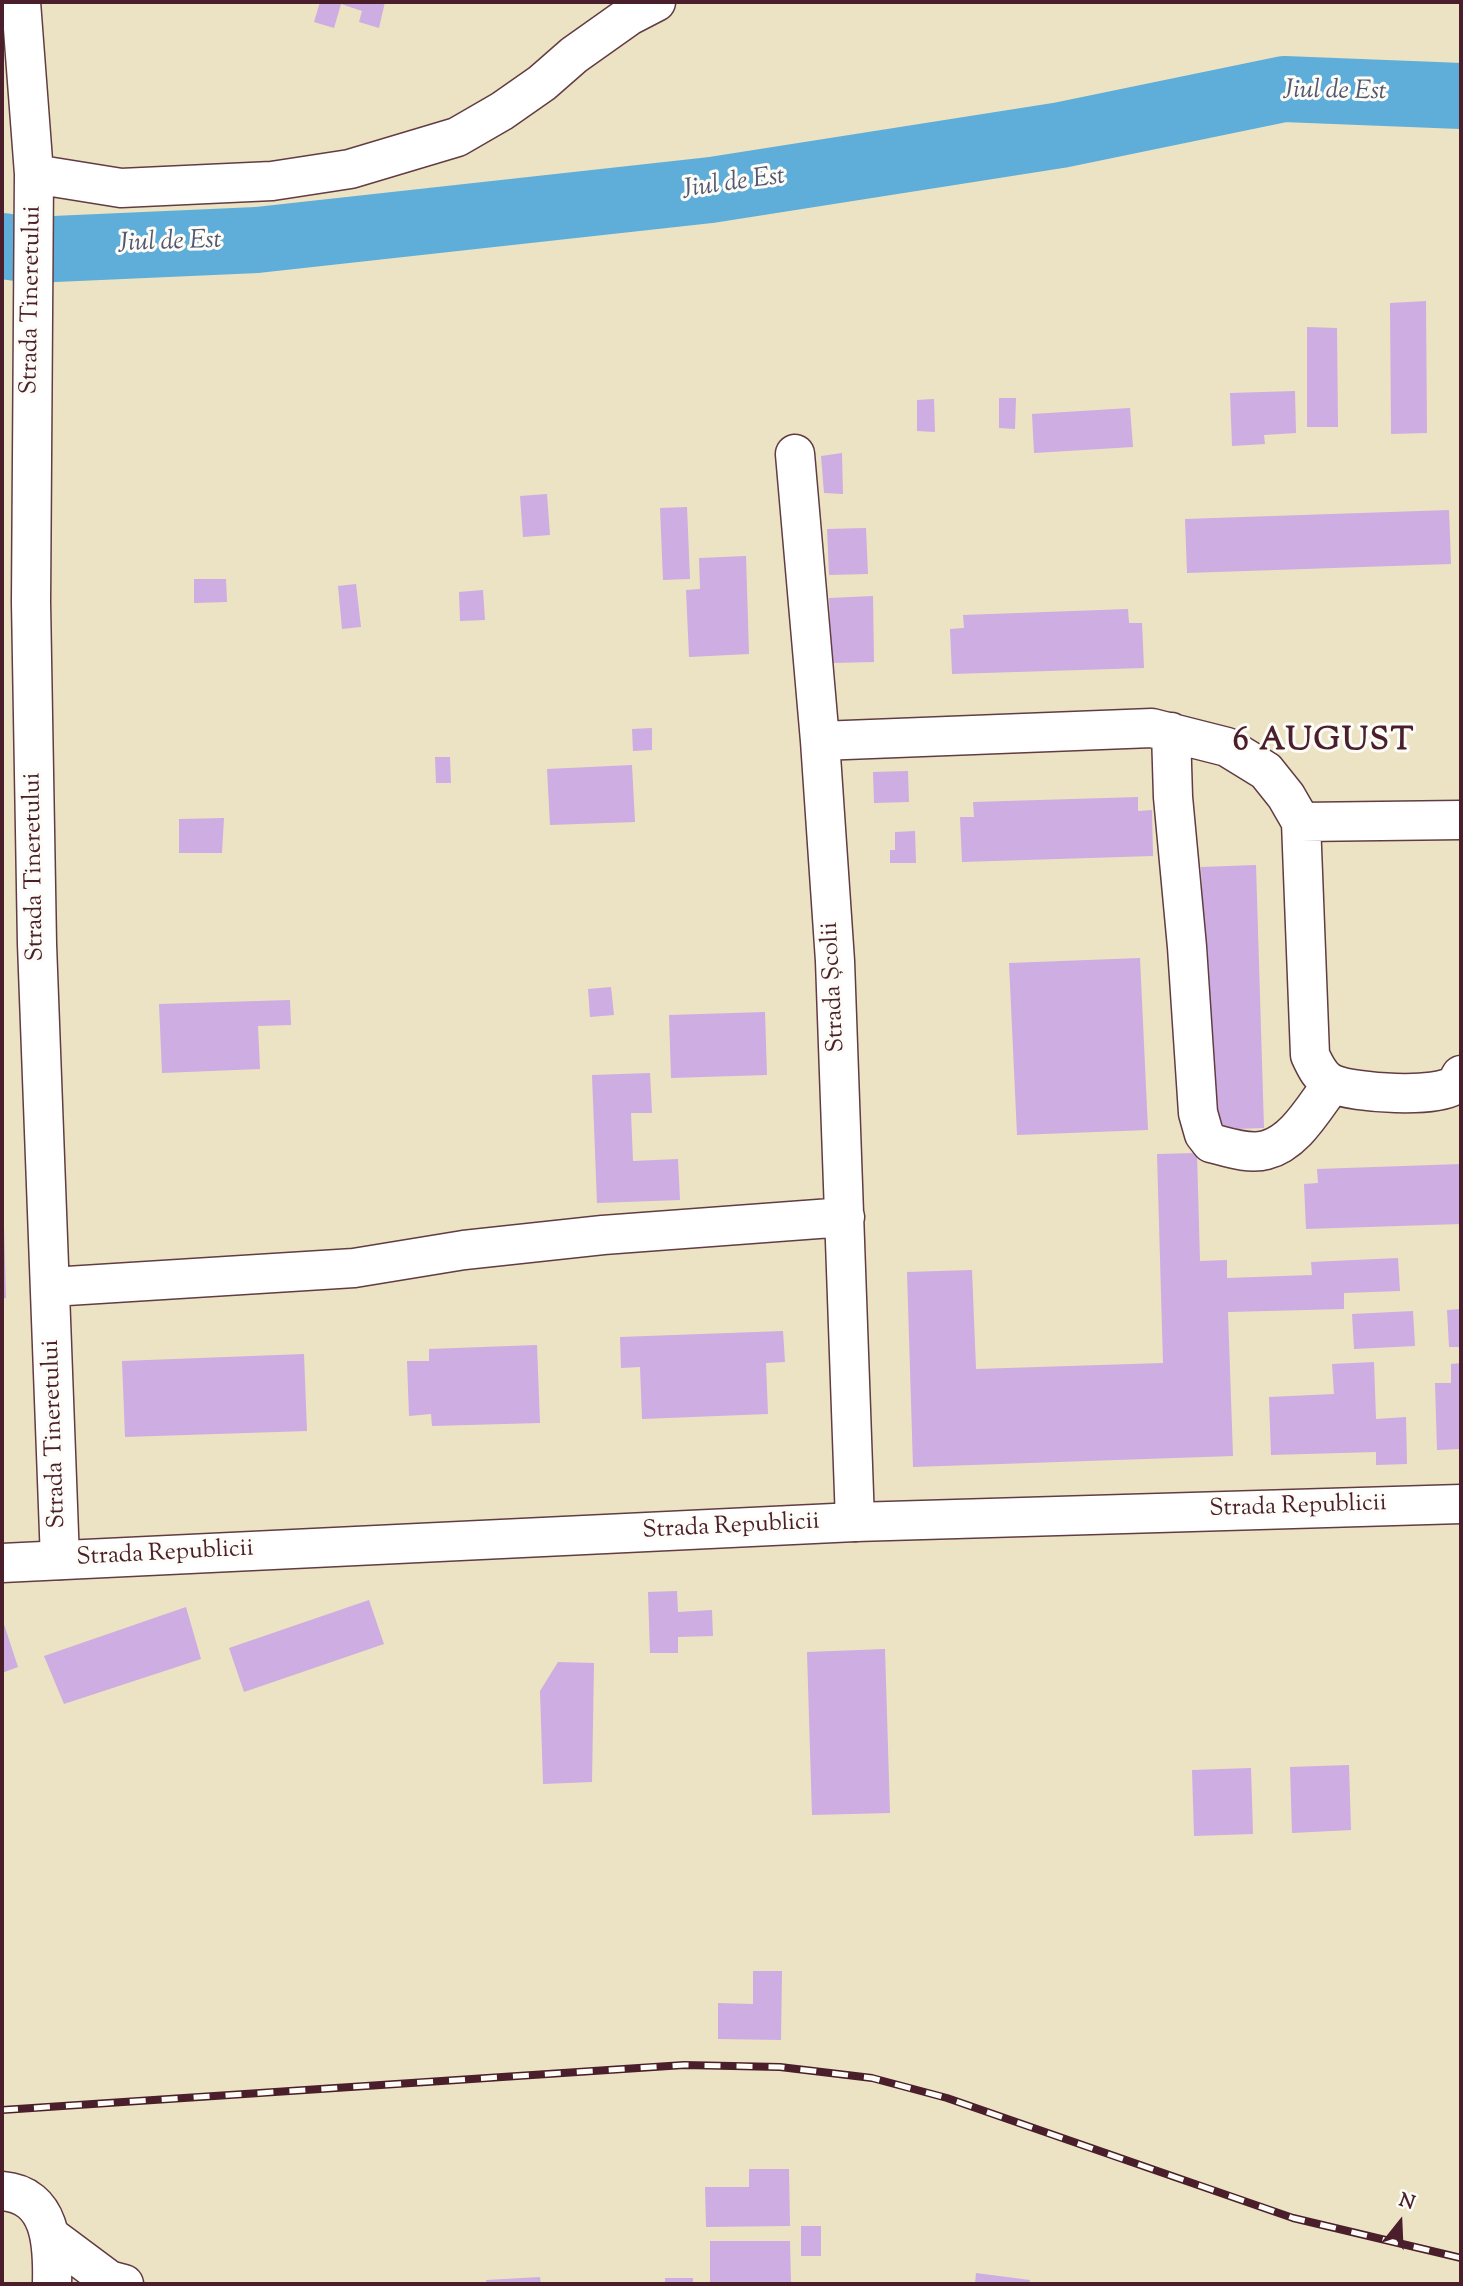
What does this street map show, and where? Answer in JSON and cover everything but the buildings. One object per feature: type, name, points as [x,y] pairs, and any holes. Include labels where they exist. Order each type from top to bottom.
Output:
[{"type":"street","name":"Strada Tineretului","points":[[21,2],[35,188],[31,602],[36,930],[60,1560]]},
{"type":"street","points":[[35,188],[121,188],[272,181],[350,169],[457,136],[502,111],[585,47],[629,16],[656,2]]},
{"type":"street","name":"Strada Școlii","points":[[795,454],[820,741],[835,961],[855,1522]]},
{"type":"street","points":[[820,741],[1152,728],[1227,747],[1266,771],[1286,796],[1301,822],[1310,1055],[1317,1070],[1332,1084],[1395,1094],[1442,1090],[1457,1084],[1461,1075]]},
{"type":"street","points":[[1171,733],[1173,797],[1187,947],[1198,1113],[1204,1134],[1211,1143],[1239,1150],[1265,1151],[1290,1138],[1332,1084]]},
{"type":"street","points":[[1301,822],[1461,820]]},
{"type":"street","points":[[51,1287],[354,1268],[464,1250],[603,1235],[845,1217]]},
{"type":"street","name":"Strada Republicii","points":[[2,1563],[855,1522],[1461,1504]]},
{"type":"street","points":[[2,2191],[13,2192],[32,2202],[42,2216],[50,2236],[52,2284]]},
{"type":"street","points":[[50,2236],[109,2280],[124,2284]]},
{"type":"waterway","name":"Jiul de Est","points":[[2,246],[32,250],[257,240],[711,190],[1061,135],[1284,89],[1461,96]]},
{"type":"railway","points":[[2,2110],[684,2065],[780,2067],[872,2078],[947,2098],[1293,2218],[1461,2258]]},
{"type":"district","name":"6 AUGUST","points":[[1324,744]]}]
